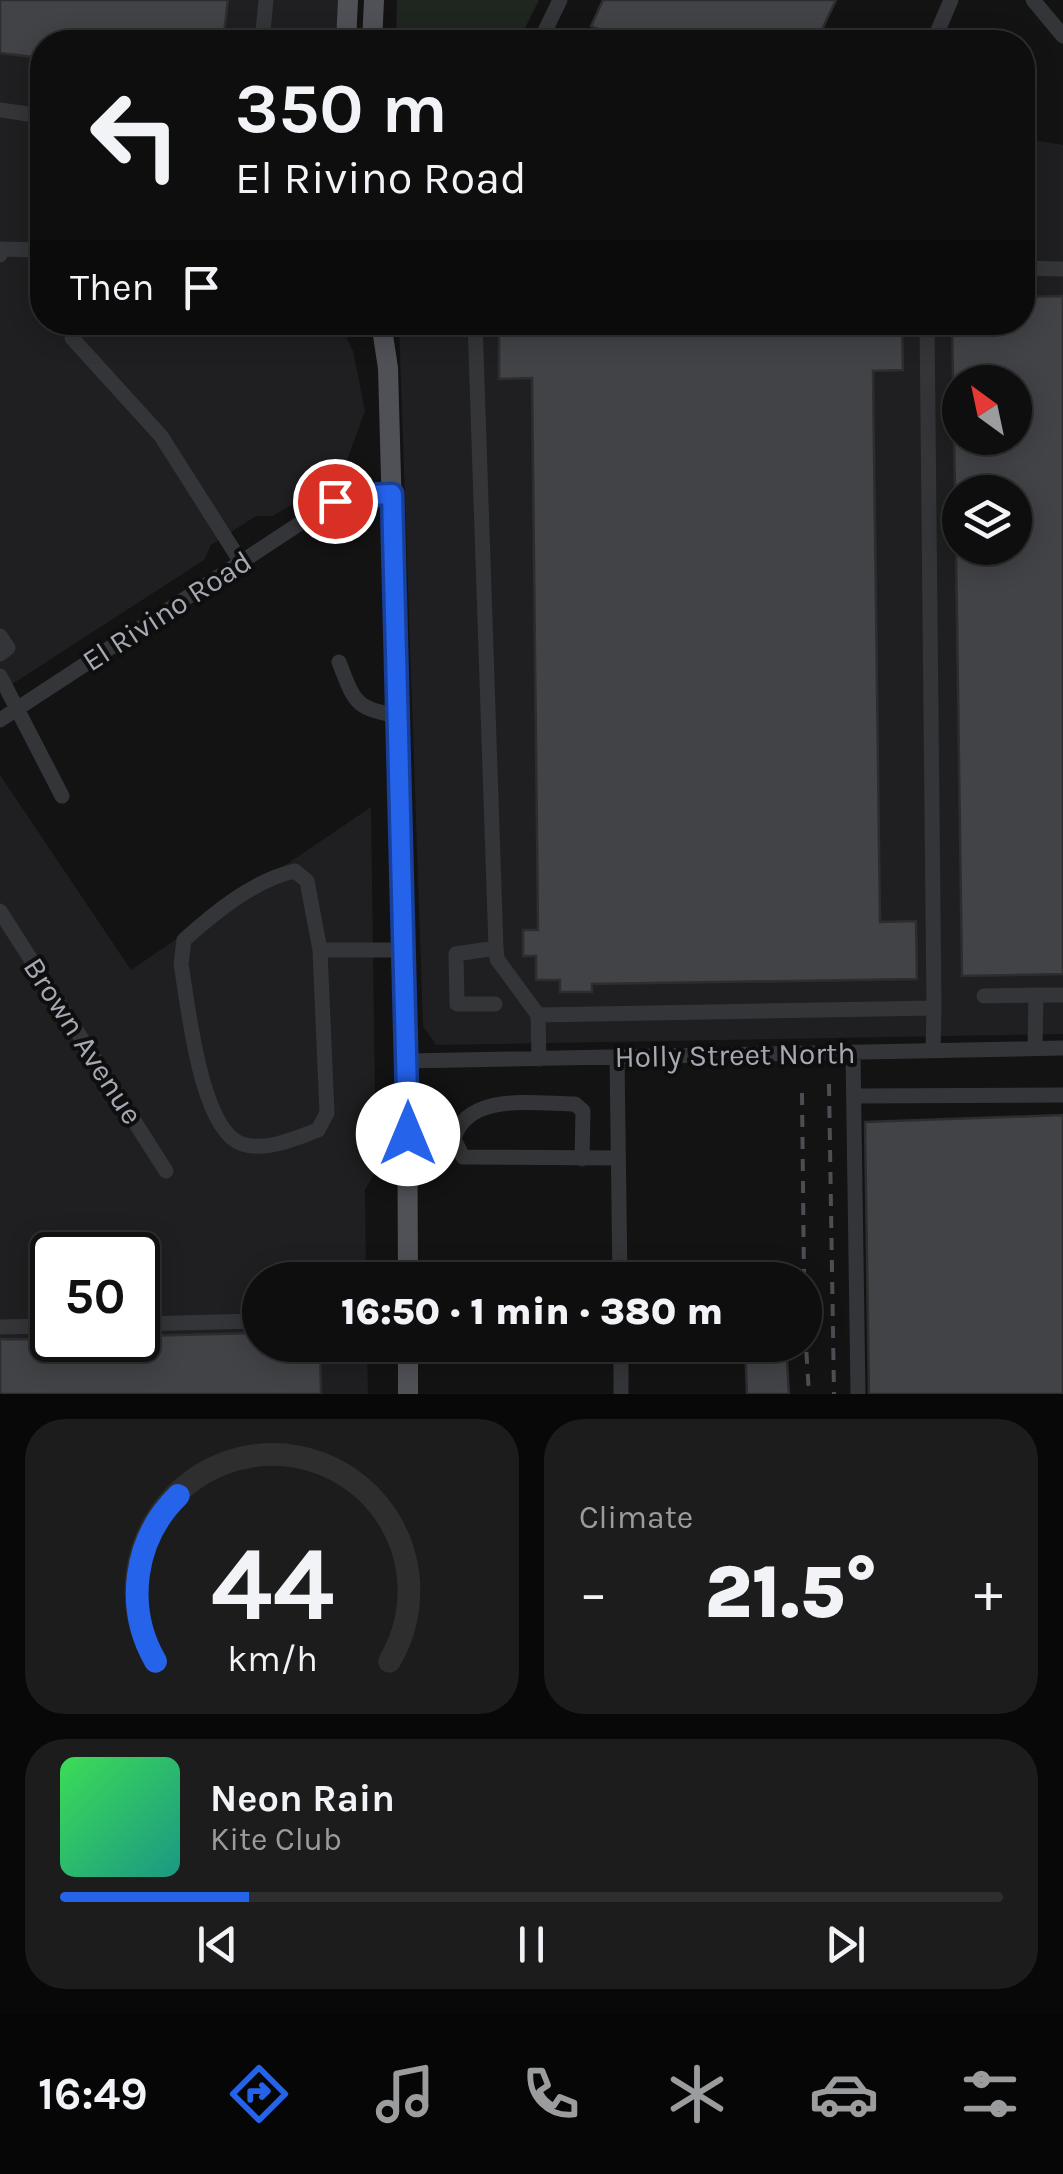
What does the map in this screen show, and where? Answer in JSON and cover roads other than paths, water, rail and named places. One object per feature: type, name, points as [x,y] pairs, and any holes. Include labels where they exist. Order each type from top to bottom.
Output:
[{"type":"main road","points":[[347,30],[348,0]]},
{"type":"main road","points":[[373,30],[374,0]]},
{"type":"main road","points":[[383,335],[388,368],[399,716],[408,1062],[408,1262]]},
{"type":"main road","points":[[408,1362],[408,1394]]},
{"type":"street","points":[[263,30],[266,0]]},
{"type":"street","points":[[549,30],[560,0]]},
{"type":"street","points":[[938,30],[951,0]]},
{"type":"street","points":[[1034,0],[1063,36]]},
{"type":"street","points":[[0,110],[30,114]]},
{"type":"street","points":[[0,255],[1,249],[30,250]]},
{"type":"street","points":[[1035,268],[1063,269]]},
{"type":"street","points":[[475,335],[496,948],[497,959],[538,1014],[539,1059]]},
{"type":"street","points":[[927,335],[933,1051]]},
{"type":"street","points":[[72,338],[161,436],[241,562]]},
{"type":"street","name":"El Rivino Road","points":[[0,720],[344,496],[392,494]]},
{"type":"street","points":[[0,636],[8,648],[0,654]]},
{"type":"street","points":[[339,662],[355,702],[365,710],[399,716]]},
{"type":"street","points":[[0,676],[62,796]]},
{"type":"street","points":[[294,872],[307,881],[320,950],[327,1113],[318,1130],[267,1146],[242,1144],[223,1131],[211,1108],[181,964],[184,940],[234,901],[280,874],[294,872]]},
{"type":"street","name":"Brown Avenue","points":[[0,911],[166,1171]]},
{"type":"street","points":[[495,1004],[457,1004],[456,954],[496,948]]},
{"type":"street","points":[[320,950],[403,950]]},
{"type":"street","points":[[1035,1049],[1036,995]]},
{"type":"street","points":[[984,996],[1063,995]]},
{"type":"street","points":[[538,1014],[934,1008]]},
{"type":"street","name":"Holly Street North","points":[[408,1062],[1063,1048]]},
{"type":"street","points":[[853,1052],[858,1394]]},
{"type":"street","points":[[617,1057],[620,1262]]},
{"type":"street","points":[[854,1096],[1063,1095]]},
{"type":"street","points":[[582,1159],[583,1111],[575,1104],[478,1110],[460,1126],[454,1140],[462,1157],[582,1159],[618,1158]]},
{"type":"street","points":[[160,1323],[242,1321]]},
{"type":"street","points":[[0,1328],[30,1327]]},
{"type":"street","points":[[621,1362],[622,1394]]},
{"type":"railway","points":[[829,1084],[834,1394]]},
{"type":"railway","points":[[802,1093],[804,1262]]},
{"type":"railway","points":[[807,1362],[809,1394]]}]
